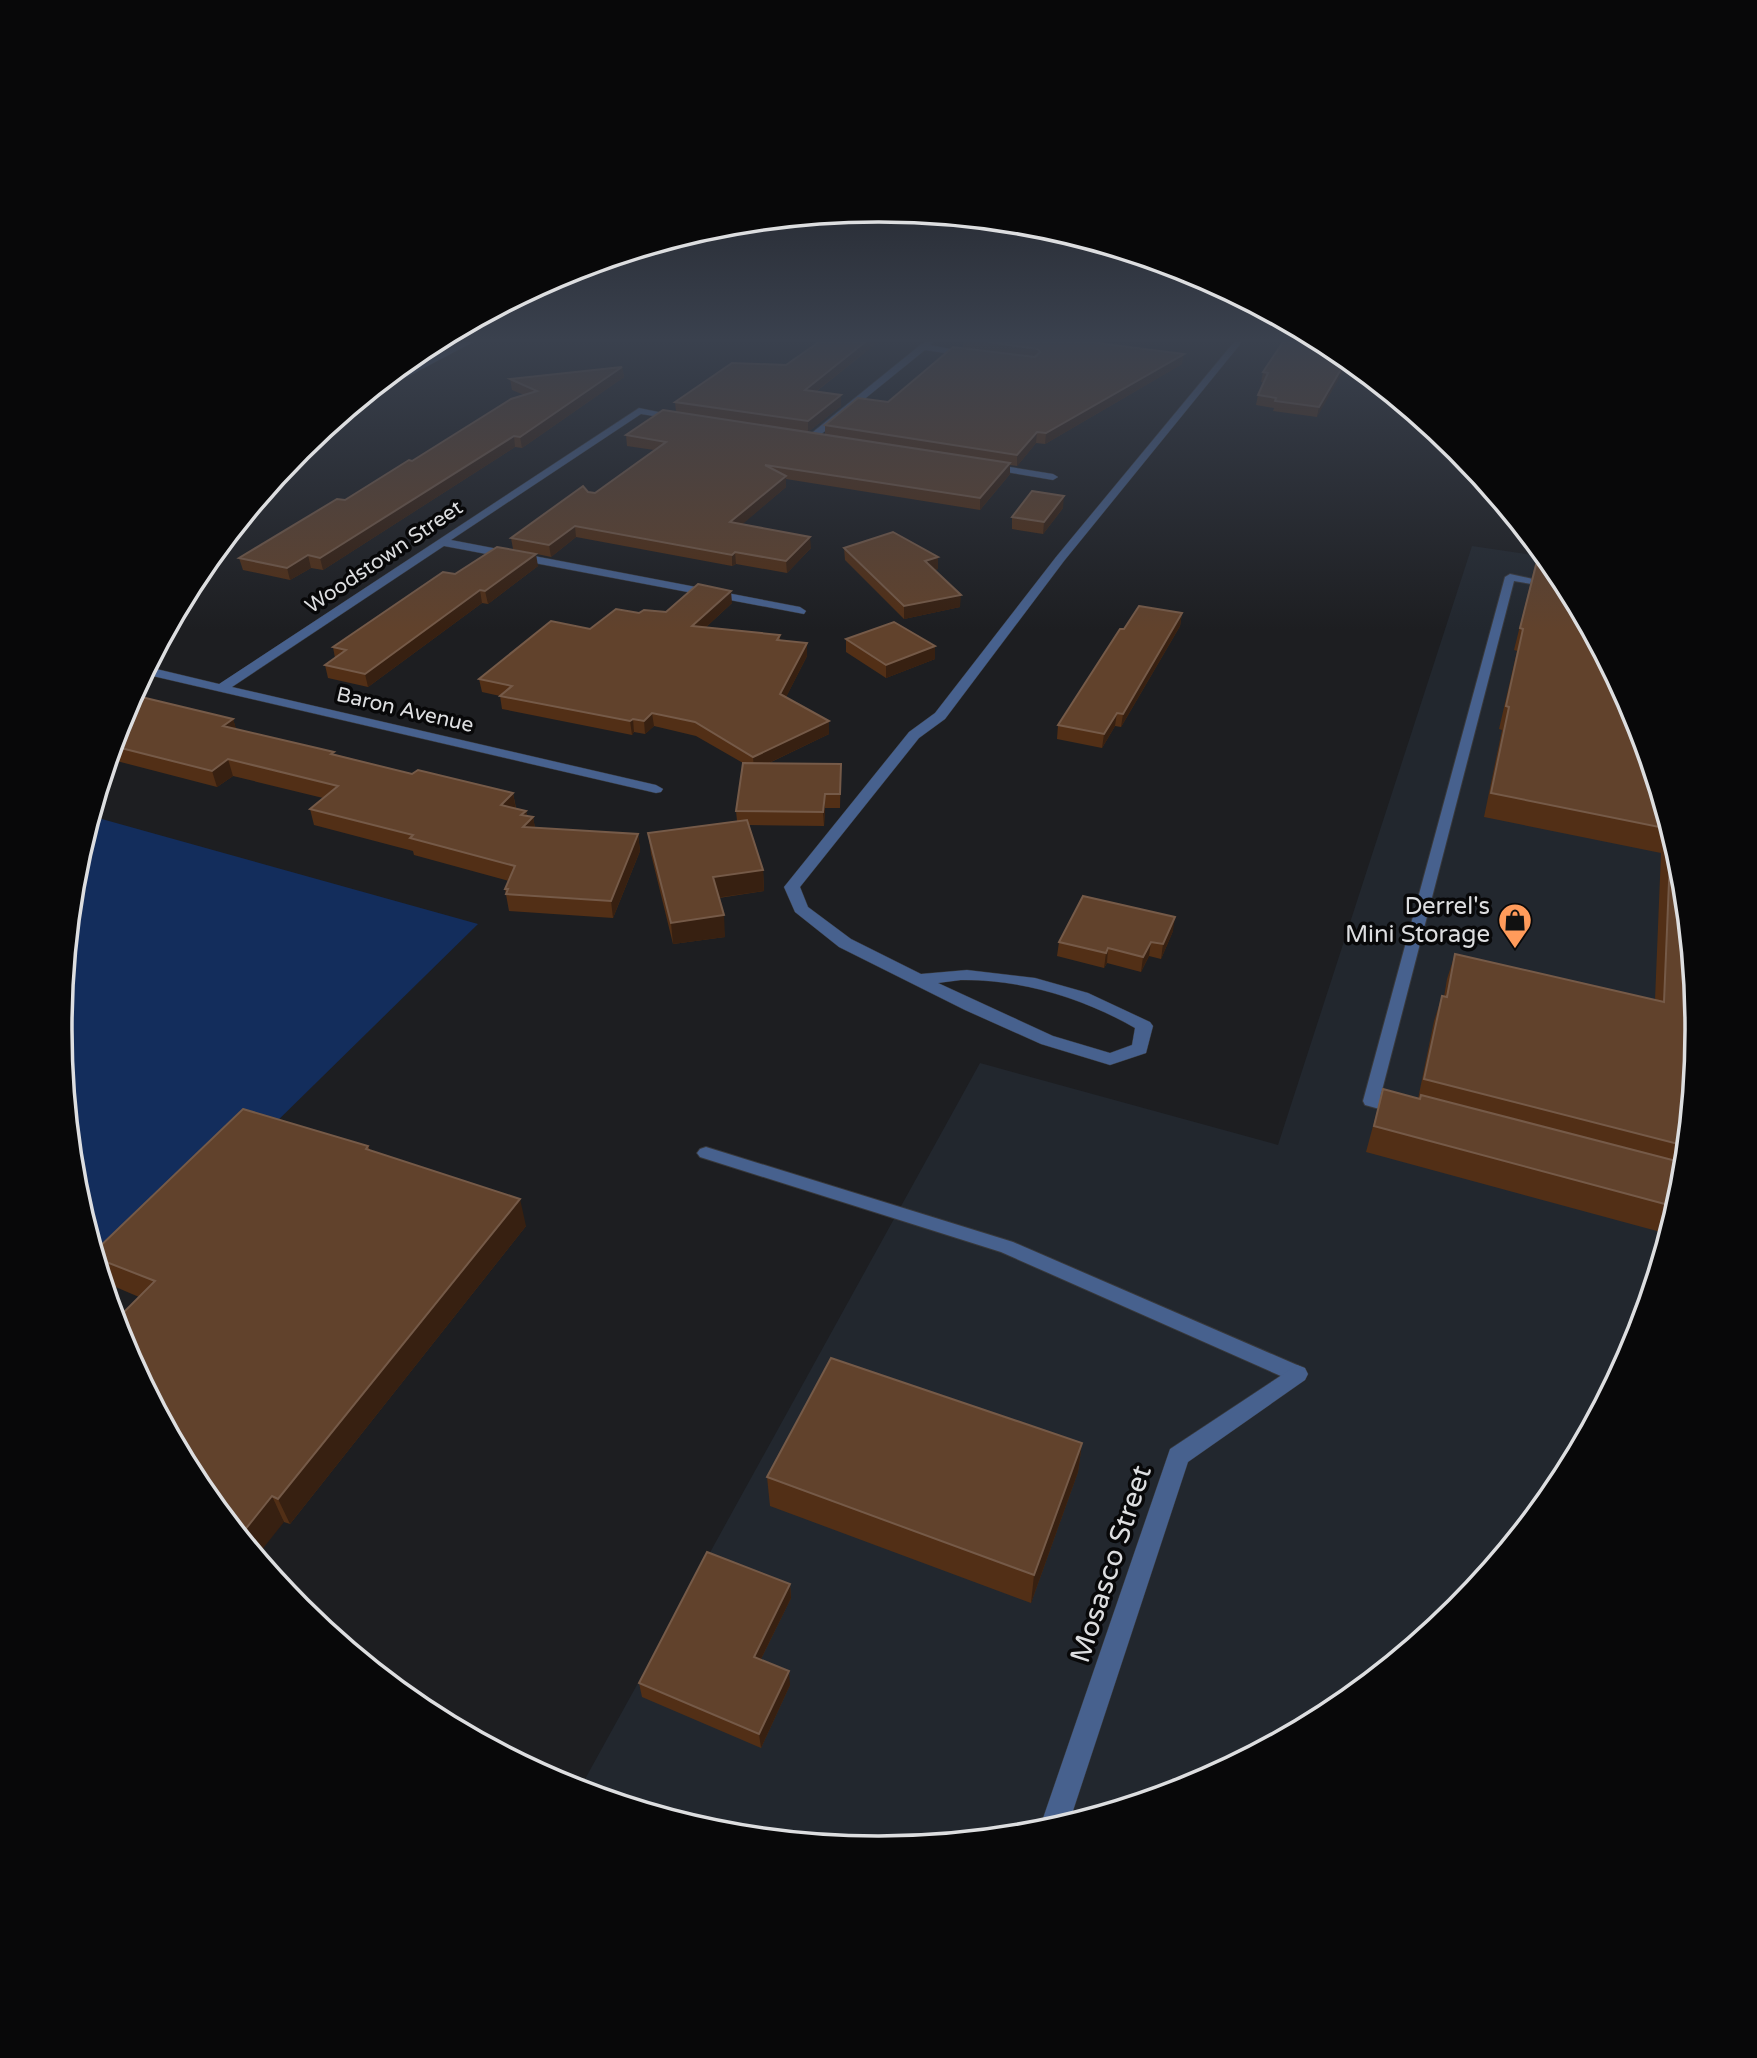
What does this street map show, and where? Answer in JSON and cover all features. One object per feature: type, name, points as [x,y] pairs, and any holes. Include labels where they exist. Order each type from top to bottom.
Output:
[{"type":"street","name":"Woodstown Street","points":[[220,689],[598,438]]},
{"type":"street","points":[[811,438],[825,440]]},
{"type":"street","points":[[918,979],[967,975],[1027,982],[1118,1010],[1144,1026],[1140,1049],[1110,1059],[1047,1040],[918,979],[845,943],[802,909],[792,887],[914,735],[940,716],[1060,559],[1159,438]]},
{"type":"street","points":[[972,464],[1053,477]]},
{"type":"street","points":[[442,542],[800,611]]},
{"type":"street","name":"Baron Avenue","points":[[155,673],[656,789]]},
{"type":"street","name":"Mosasco Street","points":[[1058,1815],[1178,1456],[1297,1374]]},
{"type":"lane","points":[[1410,1111],[1371,1101],[1510,577],[1551,584]]},
{"type":"lane","points":[[706,1153],[1007,1247],[1297,1374]]},
{"type":"shaded area","points":[[1472,546],[1531,555],[1574,621],[1658,820],[1670,872],[1682,959],[1682,1099],[1670,1186],[1658,1238],[1624,1338],[1577,1432],[1519,1520],[1485,1561],[1410,1636],[1327,1700],[1235,1753],[1138,1793],[1087,1808],[984,1829],[878,1836],[826,1834],[721,1820],[619,1793],[585,1780],[980,1063],[1278,1145]]},
{"type":"shaded area","points":[[100,818],[478,924],[113,1282],[87,1186],[73,1082],[73,976],[87,872]]},
{"type":"building","points":[[449,438],[511,438],[320,558],[308,555],[287,568],[239,558],[337,499],[345,500],[409,460],[412,461]]},
{"type":"building","points":[[643,438],[847,438],[1010,463],[980,498],[765,465],[786,476],[730,522],[810,537],[786,561],[735,552],[732,555],[575,526],[549,545],[511,538],[583,486],[588,492],[595,493],[666,442]]},
{"type":"building","points":[[908,438],[1032,438],[1017,455]]},
{"type":"building","points":[[1032,491],[1064,496],[1044,522],[1012,517]]},
{"type":"building","points":[[893,532],[938,557],[925,561],[961,595],[904,606],[844,548]]},
{"type":"building","points":[[497,547],[536,554],[485,591],[480,590],[365,674],[325,665],[346,650],[333,647],[443,572],[455,574]]},
{"type":"building","points":[[1538,565],[1577,626],[1602,672],[1624,720],[1660,827],[1491,793],[1523,629],[1520,628]]},
{"type":"building","points":[[698,584],[731,591],[692,626],[780,635],[777,640],[807,643],[780,694],[829,721],[753,757],[695,722],[652,713],[644,721],[630,721],[500,696],[512,686],[479,679],[551,621],[590,629],[616,609],[639,613],[644,610],[666,612]]},
{"type":"building","points":[[1139,606],[1182,613],[1123,714],[1117,713],[1104,734],[1058,725],[1120,629],[1124,629]]},
{"type":"building","points":[[894,622],[935,646],[886,665],[846,639]]},
{"type":"building","points":[[143,697],[233,719],[223,726],[334,752],[331,754],[412,774],[418,770],[513,793],[501,805],[526,811],[521,815],[533,817],[523,827],[638,834],[611,901],[506,894],[508,889],[505,889],[515,866],[410,838],[413,835],[310,809],[338,786],[228,759],[212,771],[123,748]]},
{"type":"building","points":[[743,763],[841,764],[840,794],[825,794],[823,812],[736,811]]},
{"type":"building","points":[[747,820],[763,870],[713,877],[724,915],[671,923],[648,833]]},
{"type":"building","points":[[1669,870],[1684,976],[1684,1082],[1677,1144],[1424,1079],[1442,996],[1447,997],[1455,954],[1664,1002]]},
{"type":"building","points":[[1083,896],[1175,917],[1163,944],[1151,942],[1143,957],[1108,948],[1106,953],[1059,942]]},
{"type":"building","points":[[1383,1089],[1420,1099],[1421,1095],[1674,1160],[1666,1204],[1374,1126]]},
{"type":"building","points":[[243,1109],[368,1146],[366,1149],[520,1199],[278,1499],[272,1496],[246,1529],[180,1432],[133,1338],[124,1312],[155,1281],[107,1262],[101,1245]]},
{"type":"building","points":[[831,1358],[1082,1443],[1034,1575],[767,1477]]},
{"type":"building","points":[[707,1552],[790,1584],[754,1657],[789,1671],[759,1734],[639,1683]]},
{"type":"place","name":"Derrel's Mini Storage","points":[[1515,950]]}]
